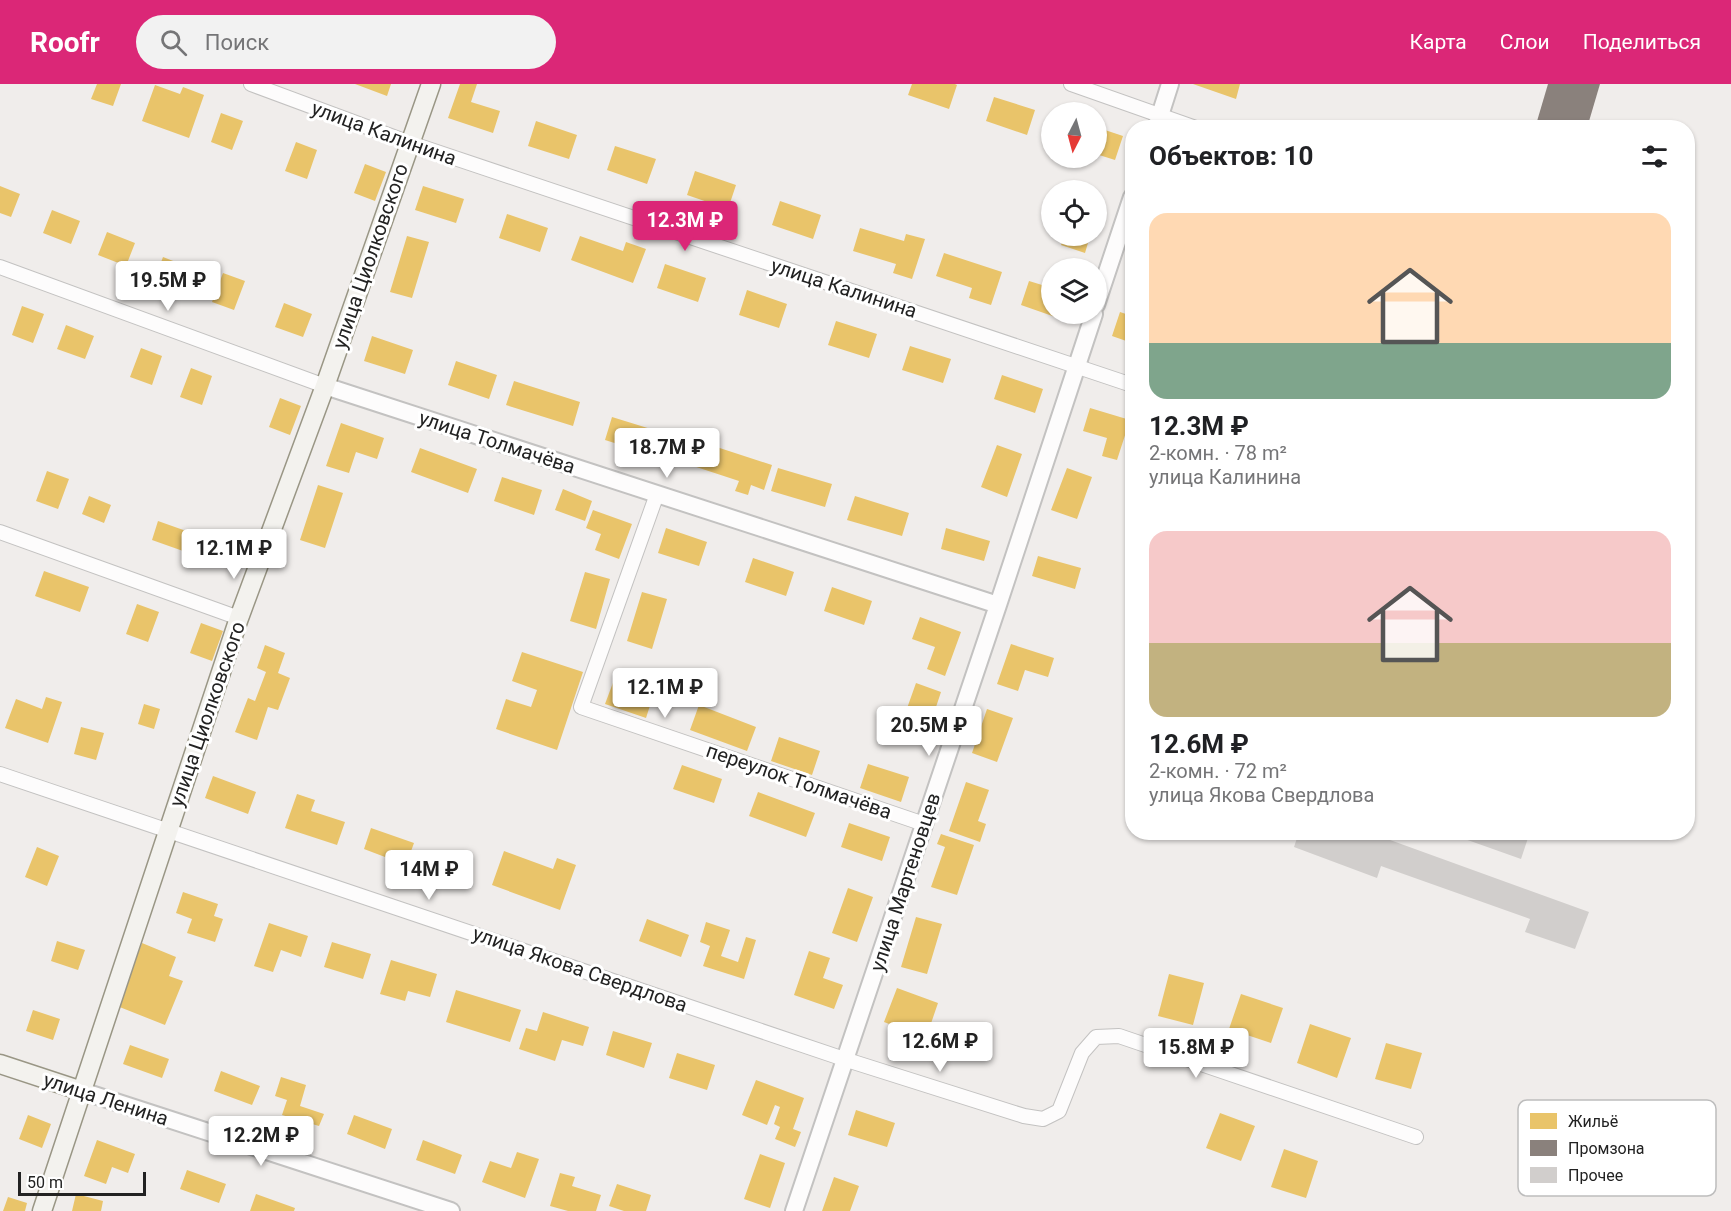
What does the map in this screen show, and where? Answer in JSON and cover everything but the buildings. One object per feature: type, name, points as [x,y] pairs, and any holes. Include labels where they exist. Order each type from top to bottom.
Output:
[{"type":"main road","name":"улица Циолковского","points":[[42,1211],[239,618],[325,386],[430,84]]},
{"type":"main road","name":"улица Ленина","points":[[0,1064],[82,1091]]},
{"type":"street","name":"улица Калинина","points":[[251,84],[410,143],[1125,383]]},
{"type":"street","points":[[1071,84],[1156,120]]},
{"type":"street","points":[[1158,120],[1170,84]]},
{"type":"street","points":[[1107,272],[1125,218]]},
{"type":"street","name":"улица Толмачёва","points":[[0,267],[325,386],[998,605]]},
{"type":"street","name":"улица Мартеновцев","points":[[794,1211],[847,1060],[1091,324]]},
{"type":"street","name":"переулок Толмачёва","points":[[657,494],[581,707],[924,824]]},
{"type":"street","points":[[0,532],[239,618]]},
{"type":"street","name":"улица Якова Свердлова","points":[[0,774],[847,1060],[1024,1116],[1043,1119],[1059,1111],[1082,1053],[1096,1037],[1119,1036],[1416,1137]]},
{"type":"street","name":"улица Ленина","points":[[82,1091],[451,1211]]}]
